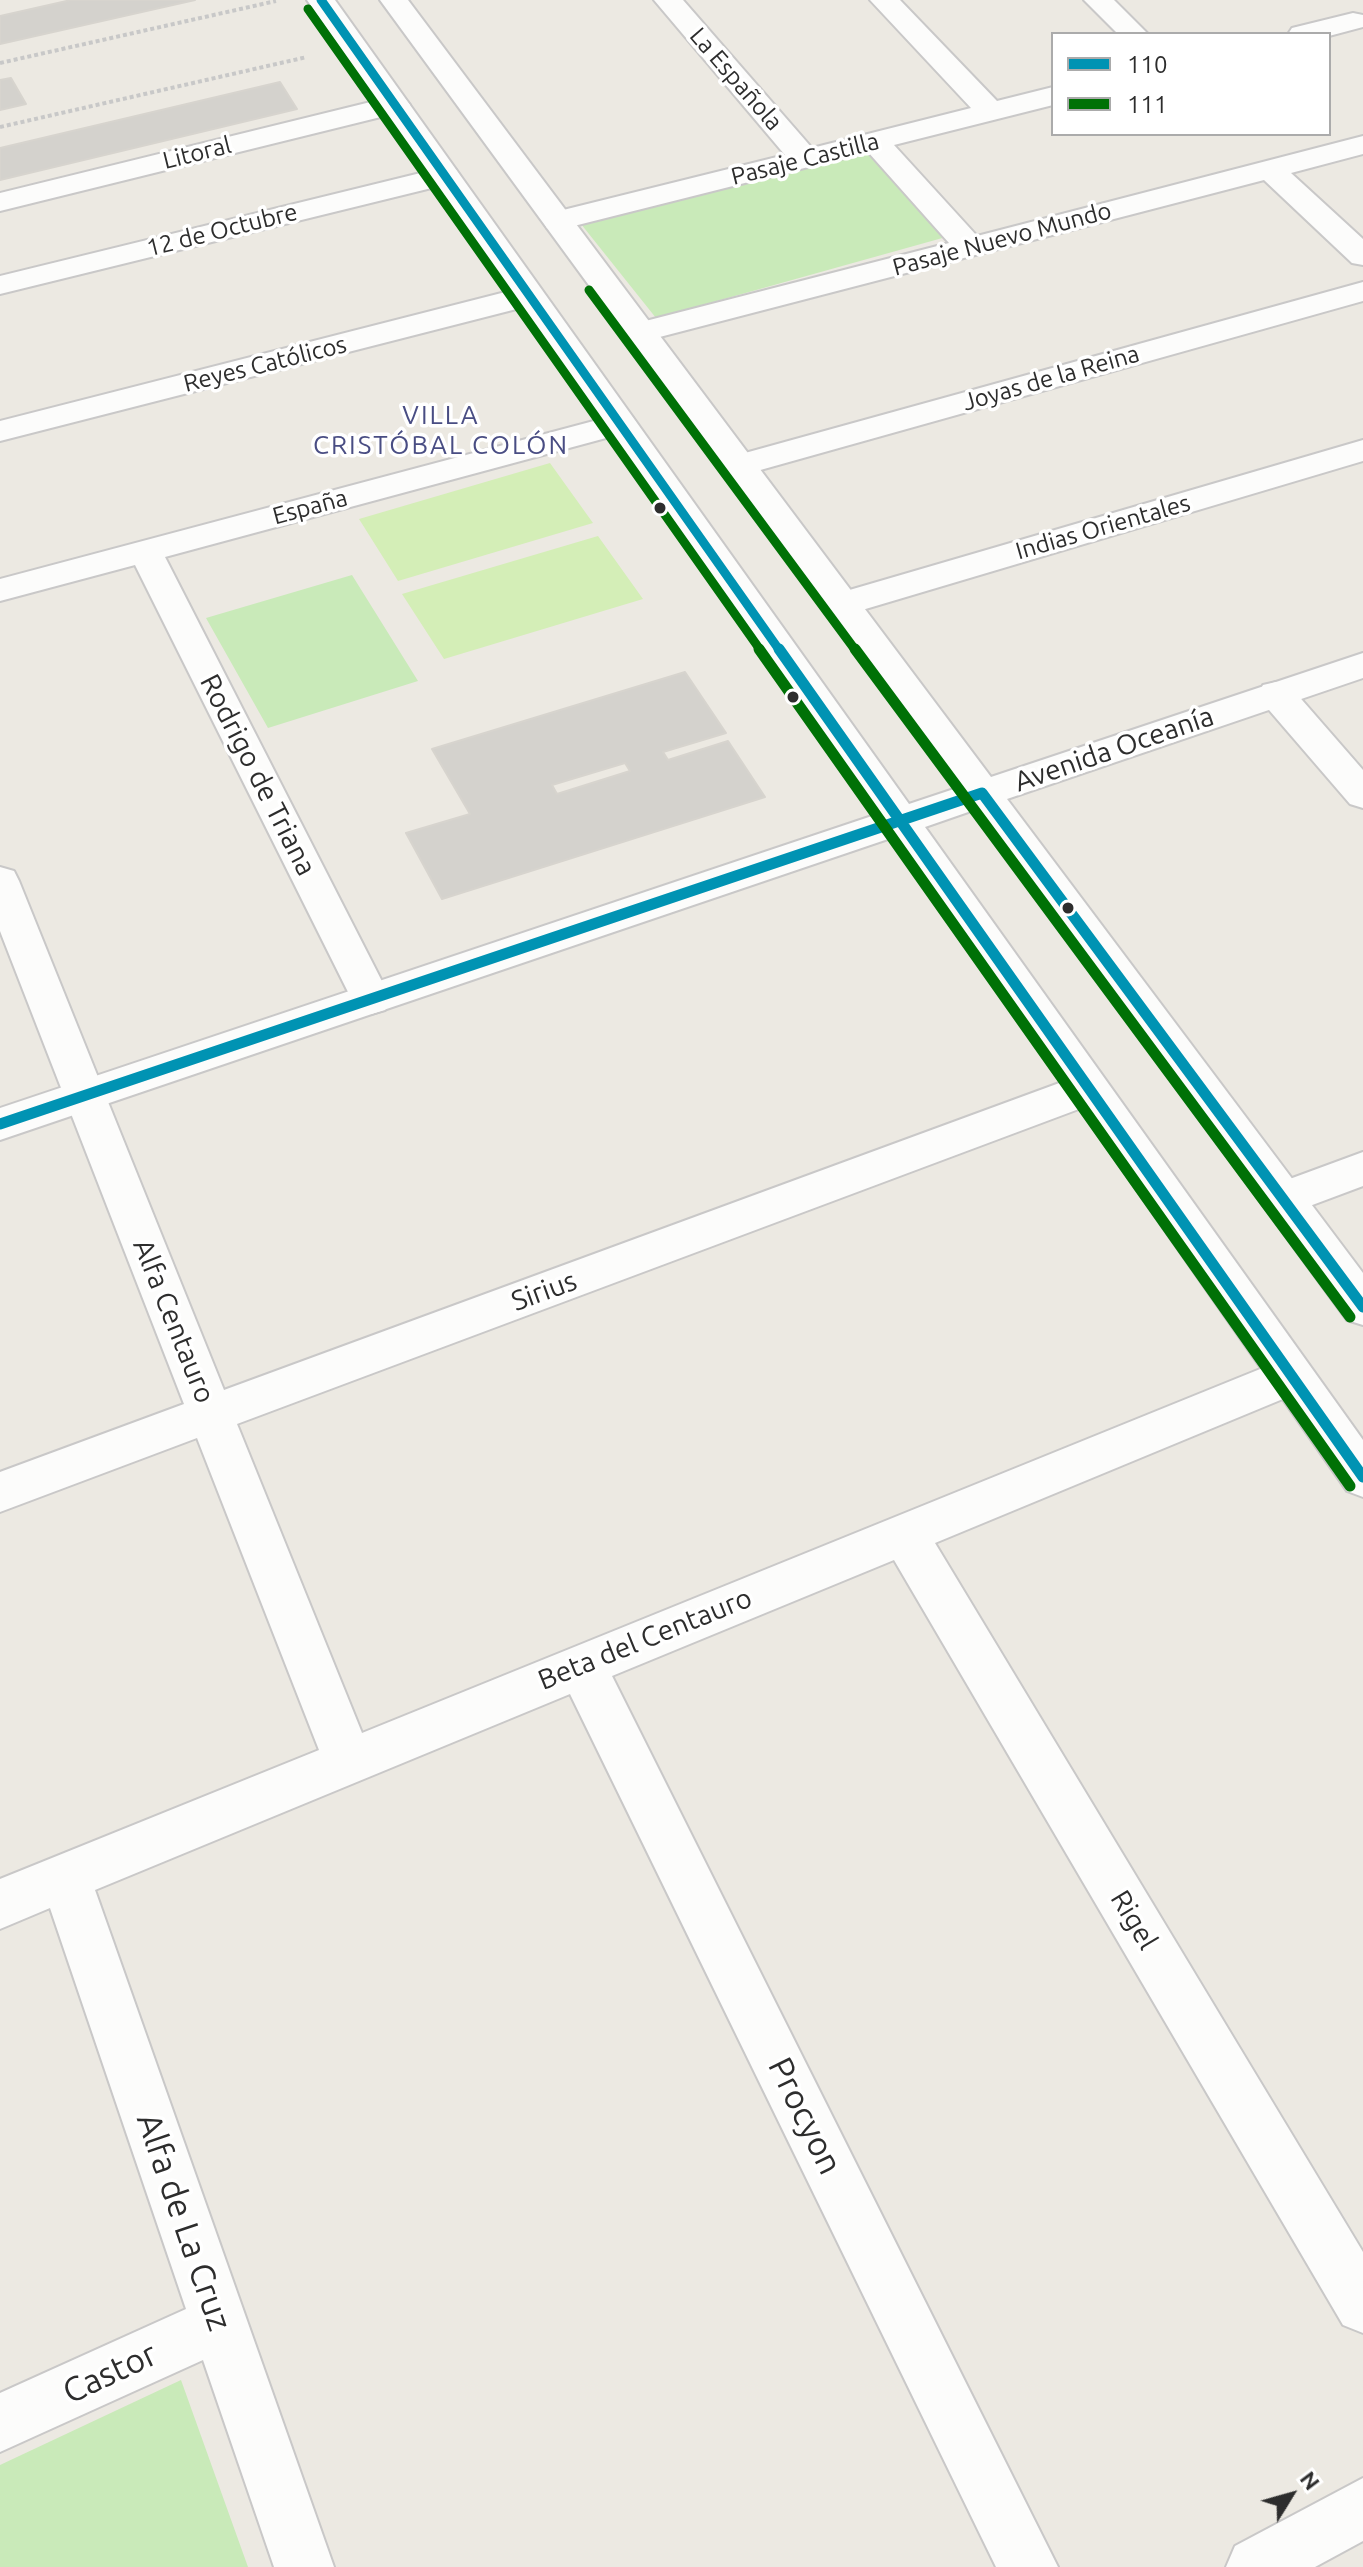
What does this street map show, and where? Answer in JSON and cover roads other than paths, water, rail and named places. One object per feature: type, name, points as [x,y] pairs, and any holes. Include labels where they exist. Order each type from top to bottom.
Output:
[{"type":"street","points":[[321,0],[1363,1477]]},
{"type":"street","points":[[394,0],[1363,1307]]},
{"type":"street","name":"La Española","points":[[668,0],[805,159]]},
{"type":"street","points":[[884,0],[991,112]]},
{"type":"street","points":[[1098,0],[1132,32]]},
{"type":"street","points":[[1329,0],[1358,25]]},
{"type":"street","points":[[1314,32],[1358,25]]},
{"type":"street","name":"Pasaje Castilla","points":[[558,221],[1051,97]]},
{"type":"street","name":"Litoral","points":[[0,202],[395,105]]},
{"type":"street","points":[[874,141],[970,247]]},
{"type":"street","name":"Pasaje Nuevo Mundo","points":[[641,332],[1363,145]]},
{"type":"street","points":[[1270,169],[1363,256]]},
{"type":"street","name":"12 de Octubre","points":[[0,285],[445,176]]},
{"type":"street","name":"Joyas de la Reina","points":[[739,465],[1363,291]]},
{"type":"street","name":"Reyes Católicos","points":[[0,431],[529,296]]},
{"type":"street","name":"España","points":[[0,590],[620,424]]},
{"type":"street","name":"Indias Orientales","points":[[842,604],[1363,450]]},
{"type":"street","name":"Rodrigo de Triana","points":[[145,551],[371,999]]},
{"type":"street","name":"Avenida Oceanía","points":[[0,1124],[1363,665]]},
{"type":"street","points":[[1276,694],[1363,795]]},
{"type":"street","name":"Alfa Centauro","points":[[0,882],[348,1761]]},
{"type":"street","name":"Sirius","points":[[0,1492],[1088,1089]]},
{"type":"street","points":[[1283,1199],[1363,1169]]},
{"type":"street","name":"Beta del Centauro","points":[[0,1904],[1291,1376]]},
{"type":"street","name":"Rigel","points":[[904,1534],[1363,2305]]},
{"type":"street","name":"Procyon","points":[[581,1665],[1028,2567]]},
{"type":"street","name":"Alfa de La Cruz","points":[[65,1877],[304,2567]]},
{"type":"street","name":"Castor","points":[[0,2423],[219,2323]]},
{"type":"street","points":[[1256,2567],[1363,2508]]},
{"type":"district","name":"VILLA CRISTÓBAL COLÓN","points":[[441,430]]}]
